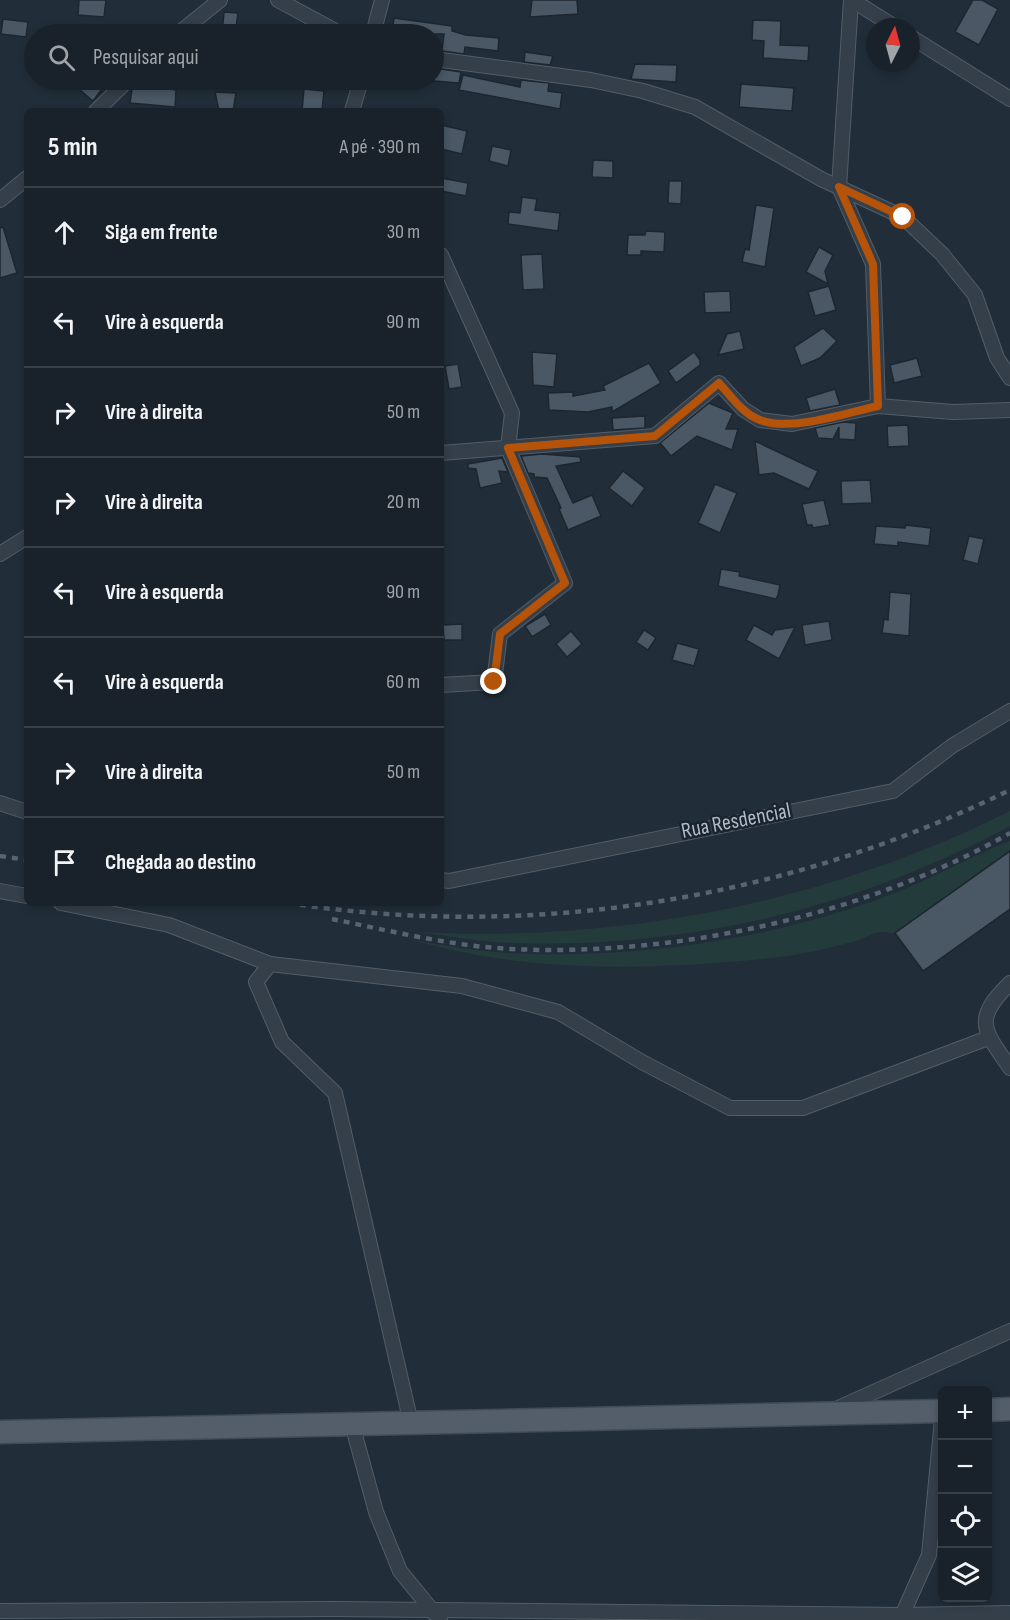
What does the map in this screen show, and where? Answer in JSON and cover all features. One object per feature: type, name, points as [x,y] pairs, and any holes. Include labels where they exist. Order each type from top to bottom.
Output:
[{"type":"main road","points":[[992,1410],[1010,1409]]},
{"type":"main road","points":[[0,1432],[938,1411]]},
{"type":"street","points":[[190,24],[220,0]]},
{"type":"street","points":[[278,0],[322,24]]},
{"type":"street","points":[[376,24],[382,0]]},
{"type":"street","points":[[878,406],[873,264],[839,187],[851,0],[880,18]]},
{"type":"street","points":[[920,43],[1010,99]]},
{"type":"street","points":[[444,60],[591,80],[643,91],[685,104],[839,187],[903,217],[942,254],[975,295],[997,358],[1010,378]]},
{"type":"street","points":[[99,108],[118,90]]},
{"type":"street","points":[[353,108],[358,90]]},
{"type":"street","points":[[0,200],[24,180]]},
{"type":"street","points":[[444,262],[513,413],[508,448],[565,583],[500,634],[494,682],[444,685]]},
{"type":"street","points":[[444,453],[655,436],[719,383],[743,409],[760,420],[792,424],[878,406],[953,412],[1010,410]]},
{"type":"street","points":[[0,554],[24,539]]},
{"type":"street","name":"Rua Resdencial","points":[[444,880],[893,791],[952,746],[1010,711]]},
{"type":"street","points":[[0,803],[24,811]]},
{"type":"street","points":[[0,891],[24,895]]},
{"type":"street","points":[[76,906],[169,925],[270,964],[462,986],[558,1012],[642,1062],[730,1108],[803,1108],[988,1038]]},
{"type":"street","points":[[270,964],[256,982],[282,1042],[334,1093],[411,1423]]},
{"type":"street","points":[[1010,983],[992,1001],[986,1017],[988,1038],[1010,1068]]},
{"type":"street","points":[[826,1413],[1010,1331]]},
{"type":"street","points":[[352,1424],[376,1512],[400,1571],[437,1615]]},
{"type":"street","points":[[901,1618],[929,1555],[940,1440]]},
{"type":"street","points":[[0,1611],[901,1618],[1010,1613]]},
{"type":"green space","points":[[1010,811],[1010,826],[952,855],[893,880],[832,901],[769,918],[642,939],[577,943],[512,943],[418,932],[494,934],[570,931],[646,923],[722,910],[796,892],[870,870],[941,843]]},
{"type":"green space","points":[[1010,841],[1010,851],[895,933],[876,933],[852,942],[792,955],[662,966],[587,966],[477,955],[406,939],[482,951],[528,954],[620,952],[712,942],[802,923],[847,910],[905,889]]},
{"type":"building","points":[[79,0],[106,0],[104,17],[78,15]]},
{"type":"building","points":[[532,0],[577,0],[578,14],[530,17]]},
{"type":"building","points":[[973,0],[982,0],[998,9],[979,45],[955,32]]},
{"type":"building","points":[[224,12],[238,13],[236,24],[223,24]]},
{"type":"building","points":[[394,18],[438,24],[393,24]]},
{"type":"building","points":[[3,19],[28,22],[24,24],[24,37],[1,34]]},
{"type":"building","points":[[753,20],[781,21],[780,45],[809,46],[808,61],[763,58],[764,41],[752,40]]},
{"type":"building","points":[[444,25],[452,26],[452,31],[466,35],[499,38],[498,51],[465,47],[464,54],[444,51]]},
{"type":"building","points":[[525,52],[553,56],[550,65],[524,62]]},
{"type":"building","points":[[635,64],[677,65],[676,82],[631,79]]},
{"type":"building","points":[[444,69],[461,72],[459,83],[444,82]]},
{"type":"building","points":[[463,75],[520,87],[521,80],[549,83],[548,91],[562,93],[560,109],[459,90]]},
{"type":"building","points":[[741,84],[794,88],[792,111],[739,107]]},
{"type":"building","points":[[80,90],[101,90],[93,101]]},
{"type":"building","points":[[132,90],[176,90],[175,107],[130,103]]},
{"type":"building","points":[[304,90],[324,91],[322,108],[302,108]]},
{"type":"building","points":[[215,92],[236,93],[234,108],[218,108]]},
{"type":"building","points":[[444,126],[467,131],[462,154],[444,150]]},
{"type":"building","points":[[492,146],[511,150],[508,166],[489,161]]},
{"type":"building","points":[[593,160],[613,161],[613,178],[592,177]]},
{"type":"building","points":[[444,179],[468,183],[466,196],[444,192]]},
{"type":"building","points":[[669,181],[682,181],[681,204],[668,203]]},
{"type":"building","points":[[522,197],[537,199],[535,210],[560,213],[558,231],[508,224],[509,212],[520,213]]},
{"type":"building","points":[[756,205],[774,208],[765,267],[742,262],[745,249],[749,250]]},
{"type":"building","points":[[3,227],[17,273],[0,278],[0,228]]},
{"type":"building","points":[[646,231],[665,232],[664,252],[641,251],[641,255],[627,255],[628,235],[645,235]]},
{"type":"building","points":[[819,247],[833,255],[825,271],[828,284],[806,272]]},
{"type":"building","points":[[542,254],[544,289],[523,290],[521,255]]},
{"type":"building","points":[[829,286],[836,310],[815,316],[808,292]]},
{"type":"building","points":[[730,291],[731,312],[705,313],[704,292]]},
{"type":"building","points":[[823,328],[837,341],[820,358],[801,366],[794,347]]},
{"type":"building","points":[[740,331],[744,349],[718,355],[727,334]]},
{"type":"building","points":[[532,352],[557,354],[554,387],[533,385]]},
{"type":"building","points":[[694,352],[700,360],[700,365],[676,383],[668,371]]},
{"type":"building","points":[[917,358],[922,376],[894,383],[890,365]]},
{"type":"building","points":[[649,363],[661,383],[612,412],[612,407],[588,412],[549,410],[548,393],[573,392],[573,396],[605,390],[603,386]]},
{"type":"building","points":[[458,364],[462,387],[449,389],[445,366]]},
{"type":"building","points":[[835,389],[840,405],[810,411],[806,398]]},
{"type":"building","points":[[709,403],[733,413],[726,429],[738,429],[732,450],[697,436],[671,456],[660,443]]},
{"type":"building","points":[[645,416],[645,428],[613,430],[612,418]]},
{"type":"building","points":[[843,422],[856,423],[855,440],[839,439],[839,427],[833,439],[818,438],[815,428]]},
{"type":"building","points":[[908,425],[909,446],[888,447],[887,426]]},
{"type":"building","points":[[755,441],[818,471],[809,489],[774,473],[759,475]]},
{"type":"building","points":[[542,454],[580,457],[581,462],[556,466],[573,503],[592,495],[601,516],[568,530],[547,478],[534,477],[534,474],[528,473],[521,456]]},
{"type":"building","points":[[502,458],[508,472],[499,471],[502,483],[480,488],[476,469],[468,468],[468,464]]},
{"type":"building","points":[[623,471],[645,488],[632,506],[609,488]]},
{"type":"building","points":[[870,480],[872,503],[842,504],[841,481]]},
{"type":"building","points":[[715,484],[737,493],[720,533],[698,523]]},
{"type":"building","points":[[824,500],[830,525],[813,528],[812,525],[807,525],[802,504]]},
{"type":"building","points":[[906,525],[931,528],[929,546],[898,542],[898,546],[874,544],[876,526],[905,528]]},
{"type":"building","points":[[969,536],[984,539],[978,564],[963,560]]},
{"type":"building","points":[[721,569],[740,572],[739,576],[780,585],[776,599],[718,586]]},
{"type":"building","points":[[890,592],[911,594],[909,636],[882,633],[884,619],[888,620]]},
{"type":"building","points":[[545,614],[551,625],[532,637],[525,626]]},
{"type":"building","points":[[829,621],[832,640],[805,645],[802,625]]},
{"type":"building","points":[[462,624],[462,640],[444,640],[444,625]]},
{"type":"building","points":[[754,625],[772,635],[775,630],[795,627],[779,659],[746,640]]},
{"type":"building","points":[[644,630],[656,638],[648,650],[636,642]]},
{"type":"building","points":[[571,631],[582,644],[567,657],[556,644]]},
{"type":"building","points":[[677,643],[699,649],[694,666],[672,660]]},
{"type":"building","points":[[1010,851],[1010,909],[923,971],[895,933]]},
{"type":"railway","points":[[313,906],[381,914],[473,917],[566,913],[658,902],[748,884],[838,859],[925,828],[1010,790]]},
{"type":"railway","points":[[332,919],[466,945],[511,949],[574,950],[639,946],[769,925],[833,908],[895,887],[954,862],[1010,833]]},
{"type":"railway","points":[[0,856],[24,860]]},
{"type":"route","points":[[494,682],[500,634],[565,583],[508,448],[655,436],[719,383],[743,409],[760,420],[792,424],[878,406],[873,264],[839,187],[903,217]]}]
